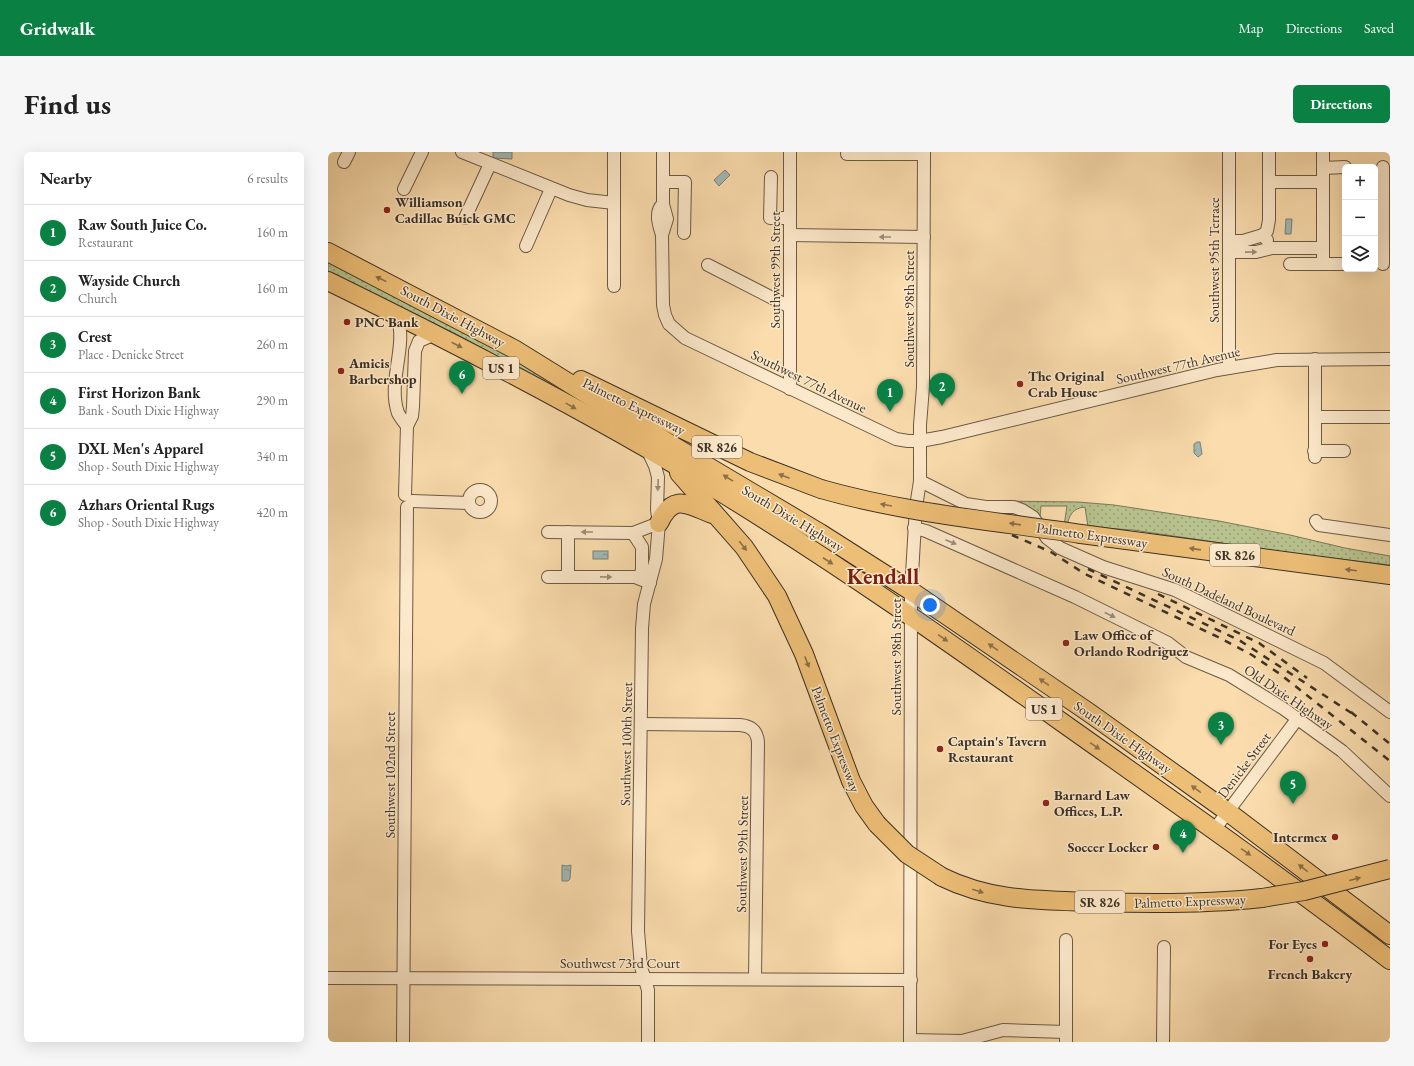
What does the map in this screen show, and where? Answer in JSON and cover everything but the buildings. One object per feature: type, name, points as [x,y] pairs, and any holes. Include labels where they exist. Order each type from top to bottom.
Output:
[{"type":"highway","name":"South Dixie Highway","points":[[328,252],[514,349],[606,406],[820,533],[911,591],[1092,714],[1228,812],[1390,935]]},
{"type":"highway","name":"South Dixie Highway","points":[[328,281],[435,334],[541,390],[647,449],[756,514],[911,616],[1077,732],[1327,912],[1390,960]]},
{"type":"highway","name":"Palmetto Expressway","points":[[514,349],[617,396],[750,462],[820,488],[877,503],[920,511],[1081,534],[1390,575]]},
{"type":"highway","name":"Palmetto Expressway","points":[[672,464],[753,560],[786,613],[804,654],[851,781],[864,806],[877,824],[907,854],[942,877],[976,891],[1020,899],[1185,904],[1262,898],[1304,891],[1390,869]]},
{"type":"highway","points":[[658,531],[664,512],[669,507],[677,504],[687,504],[718,517]]},
{"type":"highway","points":[[1077,732],[1092,714]]},
{"type":"highway","points":[[1327,912],[1343,911],[1367,918]]},
{"type":"street","points":[[404,189],[422,152]]},
{"type":"street","points":[[462,152],[551,189],[586,200],[614,203]]},
{"type":"street","points":[[614,152],[614,286]]},
{"type":"street","points":[[663,152],[663,182],[685,182],[684,233]]},
{"type":"street","name":"Southwest 99th Street","points":[[790,152],[790,388]]},
{"type":"street","name":"Southwest 95th Terrace","points":[[1229,152],[1229,368]]},
{"type":"street","points":[[1229,246],[1263,235],[1267,231],[1269,226],[1269,152]]},
{"type":"street","points":[[1323,152],[1323,264]]},
{"type":"street","points":[[847,154],[924,153]]},
{"type":"street","name":"Southwest 98th Street","points":[[910,1041],[911,591],[914,528],[920,481],[920,441],[923,387],[924,153]]},
{"type":"street","points":[[465,218],[490,164]]},
{"type":"street","points":[[1323,168],[1342,167]]},
{"type":"street","points":[[1382,167],[1383,264]]},
{"type":"street","points":[[771,177],[770,218],[790,218]]},
{"type":"street","name":"Southwest 77th Avenue","points":[[663,182],[663,204],[667,219],[662,235],[663,305],[669,324],[685,338],[892,437],[902,440],[920,441],[1229,368],[1277,360],[1315,358],[1390,359]]},
{"type":"street","points":[[1269,182],[1324,182]]},
{"type":"street","points":[[526,246],[551,189]]},
{"type":"street","points":[[790,235],[924,237]]},
{"type":"street","points":[[1263,235],[1272,248]]},
{"type":"street","points":[[1229,246],[1260,252],[1272,248],[1323,248]]},
{"type":"street","points":[[1290,264],[1342,264]]},
{"type":"street","points":[[708,265],[790,307]]},
{"type":"street","points":[[397,315],[400,328],[397,405],[398,413],[407,426]]},
{"type":"street","name":"Southwest 102nd Street","points":[[403,1042],[408,501],[407,426],[412,416],[414,407],[414,351],[419,341],[435,334]]},
{"type":"street","points":[[1315,358],[1315,454],[1344,451]]},
{"type":"street","points":[[397,405],[414,407]]},
{"type":"street","points":[[1315,416],[1390,417]]},
{"type":"street","name":"Southwest 100th Street","points":[[647,449],[655,466],[658,477],[658,531],[656,559],[645,581],[642,621],[638,931],[641,967],[649,996],[648,1042]]},
{"type":"street","name":"South Dadeland Boulevard","points":[[920,481],[966,504],[980,507],[1014,508],[1022,510],[1033,517],[1047,538],[1060,548],[1103,567],[1175,590],[1324,663],[1390,712]]},
{"type":"street","points":[[408,501],[469,502]]},
{"type":"street","points":[[1316,521],[1319,524],[1390,535]]},
{"type":"street","name":"Old Dixie Highway","points":[[914,528],[926,531],[989,558],[1075,598],[1168,643],[1181,654],[1229,675],[1261,693],[1298,718],[1342,751],[1390,796]]},
{"type":"street","points":[[548,532],[634,533],[658,531]]},
{"type":"street","points":[[568,532],[568,577]]},
{"type":"street","points":[[548,577],[645,581],[642,570],[642,547],[634,533]]},
{"type":"street","name":"Denicke Street","points":[[1214,830],[1298,718]]},
{"type":"street","name":"Southwest 99th Street","points":[[641,724],[740,725],[749,727],[754,731],[758,742],[755,979]]},
{"type":"street","points":[[910,1041],[962,1041],[1003,1030],[1066,1037],[1066,940]]},
{"type":"street","points":[[1163,1042],[1164,947]]},
{"type":"street","name":"Southwest 73rd Court","points":[[328,978],[911,980]]},
{"type":"green space","points":[[328,262],[486,344],[545,377],[867,572],[866,573],[586,404],[456,334],[328,272]]},
{"type":"green space","points":[[1000,501],[1078,502],[1114,505],[1219,521],[1390,556],[1390,565],[1288,553],[1133,530],[1088,527],[1085,507],[1077,509],[1072,513],[1067,526],[1064,526],[1067,506],[1041,506],[1040,517]]},
{"type":"water","points":[[493,152],[512,152],[512,159],[493,158]]},
{"type":"water","points":[[725,170],[730,175],[719,186],[714,180]]},
{"type":"water","points":[[1286,219],[1292,219],[1291,234],[1285,234]]},
{"type":"water","points":[[1200,442],[1202,454],[1198,457],[1194,453],[1194,444]]},
{"type":"water","points":[[593,551],[608,551],[608,559],[593,559]]},
{"type":"water","points":[[562,865],[571,865],[570,879],[568,881],[562,881]]},
{"type":"railway","points":[[1012,535],[1051,552],[1085,574],[1216,636],[1252,655],[1280,674],[1390,761]]},
{"type":"railway","points":[[1088,569],[1239,640],[1356,716]]},
{"type":"railway","points":[[1158,594],[1259,643],[1307,678]]},
{"type":"railway","points":[[1351,712],[1390,744]]},
{"type":"place","name":"Williamson Cadillac Buick GMC","points":[[387,210]]},
{"type":"place","name":"PNC Bank","points":[[347,322]]},
{"type":"place","name":"Amicis Barbershop","points":[[341,371]]},
{"type":"place","name":"The Original Crab House","points":[[1020,384]]},
{"type":"place","name":"Azhars Oriental Rugs","points":[[462,394]]},
{"type":"place","name":"Wayside Church","points":[[942,406]]},
{"type":"place","name":"Raw South Juice Co.","points":[[890,412]]},
{"type":"place","name":"Law Office of Orlando Rodriguez","points":[[1066,643]]},
{"type":"place","name":"Crest","points":[[1221,745]]},
{"type":"place","name":"Captain's Tavern Restaurant","points":[[940,749]]},
{"type":"place","name":"Barnard Law Offices, L.P.","points":[[1046,803]]},
{"type":"place","name":"DXL Men's Apparel","points":[[1293,804]]},
{"type":"place","name":"Intermex","points":[[1335,837]]},
{"type":"place","name":"Soccer Locker","points":[[1156,847]]},
{"type":"place","name":"First Horizon Bank","points":[[1183,853]]},
{"type":"place","name":"For Eyes","points":[[1325,944]]},
{"type":"place","name":"French Bakery","points":[[1310,959]]},
{"type":"district","name":"Kendall","points":[[883,576]]}]
